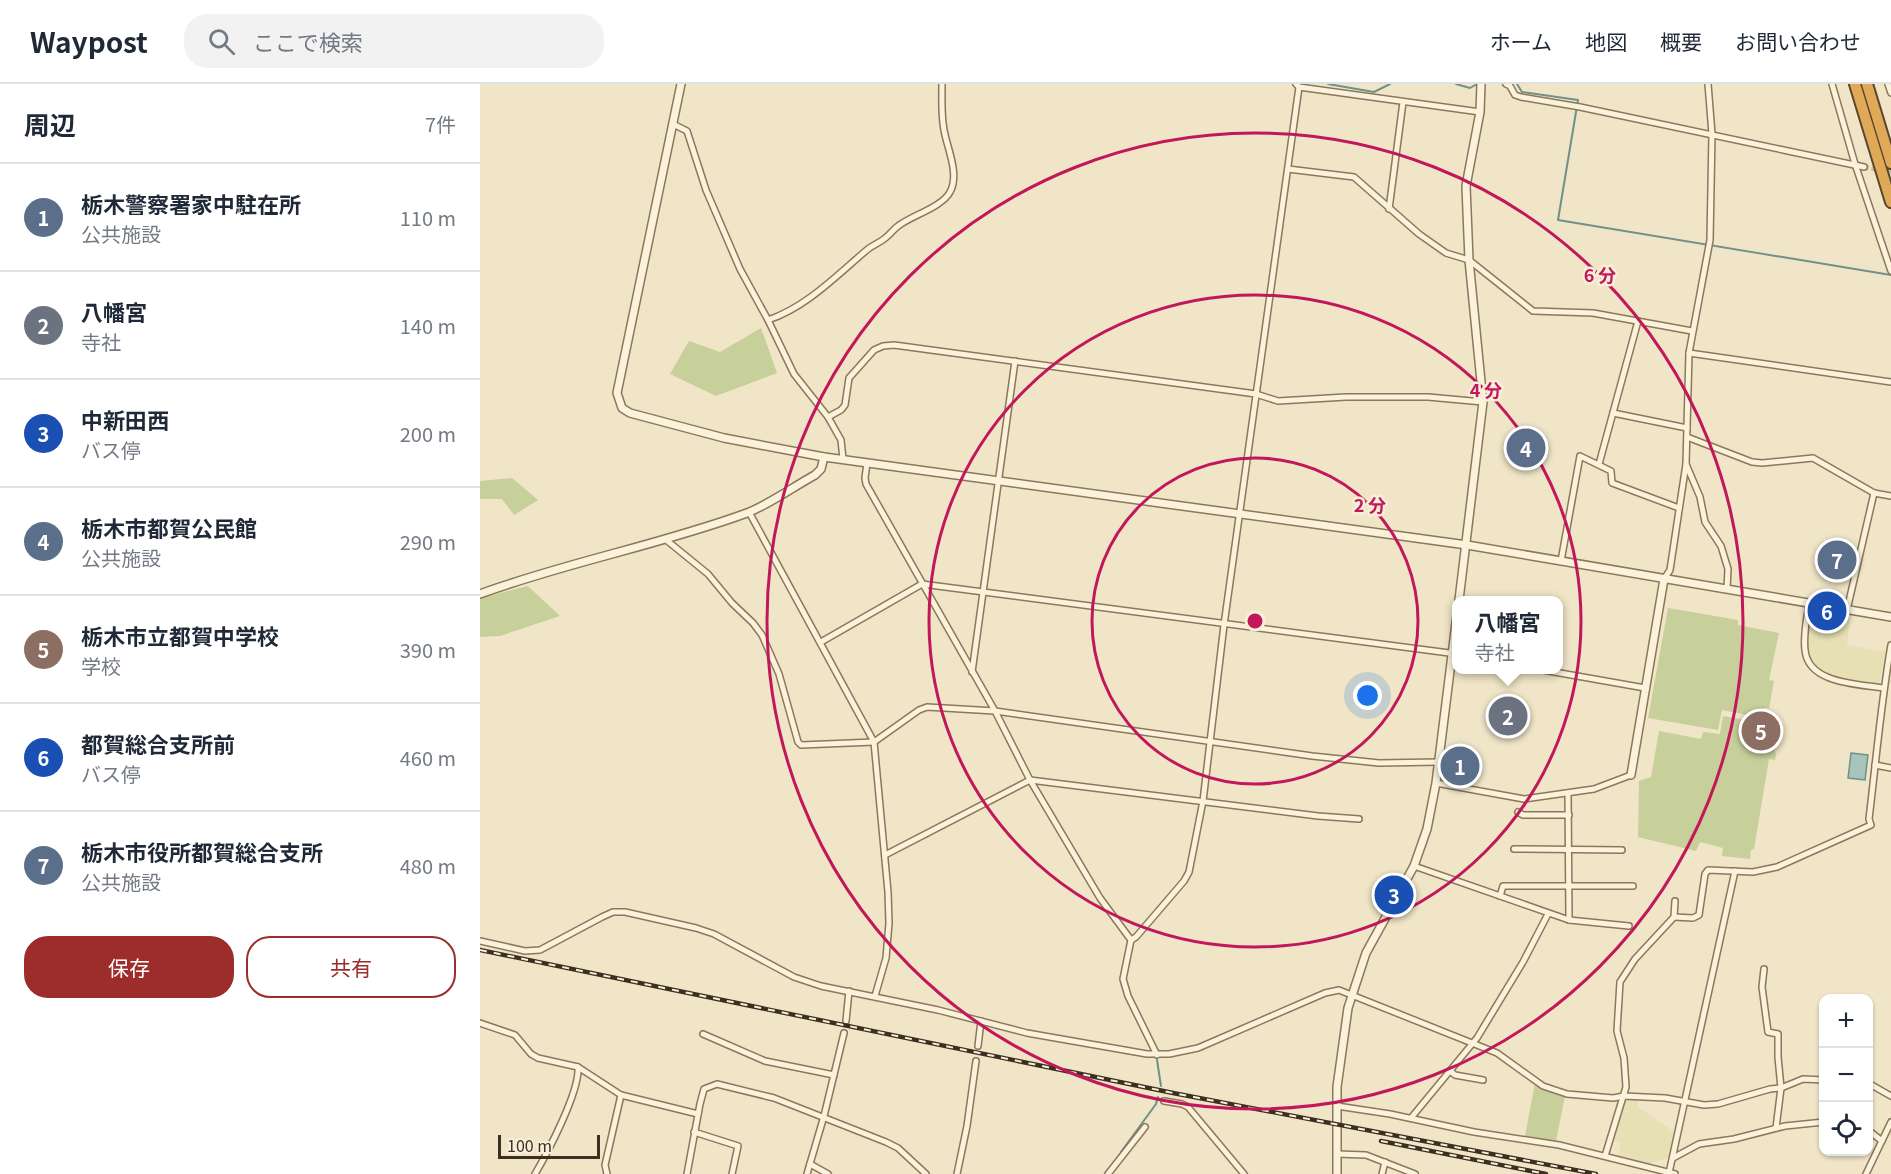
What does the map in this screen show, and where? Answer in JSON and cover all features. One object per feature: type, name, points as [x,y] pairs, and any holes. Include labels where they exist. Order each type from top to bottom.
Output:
[{"type":"highway","points":[[1855,84],[1891,202]]},
{"type":"highway","points":[[1868,84],[1891,163]]},
{"type":"street","points":[[681,84],[619,386],[619,404],[630,413],[748,443],[824,457],[1467,545],[1891,617]]},
{"type":"street","points":[[768,320],[783,315],[815,293],[899,225],[941,202],[950,193],[954,180],[944,131],[942,84]]},
{"type":"street","points":[[1460,596],[1483,402],[1469,260],[1466,186],[1480,112],[1481,84]]},
{"type":"street","points":[[1506,84],[1510,86],[1515,95],[1521,97],[1580,106],[1643,122],[1712,134],[1864,167]]},
{"type":"street","points":[[1436,783],[1519,799],[1594,789],[1631,776],[1664,579],[1670,570],[1686,464],[1689,353],[1710,240],[1712,134],[1708,84]]},
{"type":"street","points":[[1832,84],[1855,164],[1891,271]]},
{"type":"street","points":[[1888,84],[1891,93]]},
{"type":"street","points":[[1157,1055],[1128,996],[1123,979],[1131,940],[1184,881],[1189,872],[1203,801],[1224,625],[1288,169],[1297,86],[1480,112]]},
{"type":"street","points":[[1389,209],[1403,102]]},
{"type":"street","points":[[673,124],[687,131],[709,199],[740,269],[794,374],[828,417],[843,444],[843,459]]},
{"type":"street","points":[[1288,169],[1354,177],[1389,209],[1446,253],[1469,260],[1533,311],[1593,313],[1692,331]]},
{"type":"street","points":[[1599,464],[1638,321]]},
{"type":"street","points":[[828,417],[845,405],[849,378],[874,350],[894,345],[1256,394],[1278,401],[1346,397],[1411,397],[1483,402]]},
{"type":"street","points":[[1689,353],[1891,382]]},
{"type":"street","points":[[972,672],[1015,361]]},
{"type":"street","points":[[1613,413],[1687,428]]},
{"type":"street","points":[[1687,436],[1752,462],[1813,458],[1874,493],[1891,496]]},
{"type":"street","points":[[1561,561],[1580,456],[1611,471],[1611,483],[1679,508]]},
{"type":"street","points":[[480,594],[527,577],[665,539],[749,512],[815,475],[821,469],[824,457]]},
{"type":"street","points":[[867,462],[866,484],[995,711],[1030,780],[1100,898],[1131,940]]},
{"type":"street","points":[[1686,464],[1700,497],[1705,522],[1721,546],[1728,569],[1727,589]]},
{"type":"street","points":[[1847,610],[1874,493]]},
{"type":"street","points":[[749,512],[874,742],[890,923],[886,958],[875,996]]},
{"type":"street","points":[[665,539],[708,574],[762,635],[773,657],[798,742],[801,745],[874,742],[919,710],[927,707],[995,711],[1379,763],[1439,762]]},
{"type":"street","points":[[820,642],[922,584],[1452,654]]},
{"type":"street","points":[[1809,603],[1805,652],[1814,666],[1830,680],[1883,688]]},
{"type":"street","points":[[1674,917],[1693,918],[1699,915],[1705,874],[1708,870],[1753,872],[1777,867],[1871,825],[1869,819],[1883,688],[1891,645]]},
{"type":"street","points":[[1337,1174],[1339,1063],[1351,994],[1366,953],[1414,866],[1427,830],[1452,668]]},
{"type":"street","points":[[1563,673],[1645,688]]},
{"type":"street","points":[[1875,765],[1891,768]]},
{"type":"street","points":[[885,855],[1030,780],[1359,819]]},
{"type":"street","points":[[1568,793],[1569,920]]},
{"type":"street","points":[[1518,812],[1523,815],[1569,815]]},
{"type":"street","points":[[1514,849],[1622,850]]},
{"type":"street","points":[[1414,866],[1569,920],[1629,926]]},
{"type":"street","points":[[1337,1106],[1474,1132],[1559,1145],[1672,1173],[1672,1158],[1735,871]]},
{"type":"street","points":[[1500,896],[1503,885],[1633,886]]},
{"type":"street","points":[[1605,1156],[1624,1096],[1625,1067],[1617,1031],[1620,982],[1635,960],[1674,917],[1675,901]]},
{"type":"street","points":[[480,941],[525,951],[540,950],[613,912],[625,912],[696,928],[723,938],[794,977],[820,986],[875,996],[1027,1032],[1131,1052],[1157,1055],[1198,1048],[1325,993],[1339,990],[1497,1053],[1543,1086],[1555,1091],[1613,1098],[1624,1096],[1685,1100],[1704,1105],[1718,1104],[1781,1088],[1803,1079],[1819,1080]]},
{"type":"street","points":[[1412,1119],[1472,1044],[1523,962],[1548,914]]},
{"type":"street","points":[[1764,969],[1762,987],[1768,1032],[1778,1034],[1779,1038],[1781,1088],[1776,1128]]},
{"type":"street","points":[[846,1021],[849,991]]},
{"type":"street","points":[[978,1046],[981,1021]]},
{"type":"street","points":[[480,1023],[515,1035],[537,1058],[578,1067],[621,1095],[698,1114]]},
{"type":"street","points":[[807,1174],[844,1033]]},
{"type":"street","points":[[703,1034],[765,1061],[834,1075]]},
{"type":"street","points":[[957,1174],[967,1126],[976,1061]]},
{"type":"street","points":[[535,1174],[558,1130],[577,1081],[578,1067]]},
{"type":"street","points":[[1450,1071],[1455,1075],[1483,1080]]},
{"type":"street","points":[[687,1174],[704,1089],[717,1084],[774,1098],[886,1142],[898,1148],[926,1174]]},
{"type":"street","points":[[1873,1085],[1891,1096]]},
{"type":"street","points":[[607,1174],[605,1165],[621,1095]]},
{"type":"street","points":[[1164,1101],[1185,1105],[1244,1174]]},
{"type":"street","points":[[1866,1174],[1891,1122]]},
{"type":"street","points":[[1672,1158],[1699,1144],[1734,1139],[1776,1128],[1819,1123]]},
{"type":"street","points":[[1108,1174],[1144,1127]]},
{"type":"street","points":[[694,1132],[738,1146],[732,1174]]},
{"type":"street","points":[[1873,1133],[1882,1141]]},
{"type":"street","points":[[1337,1154],[1366,1155],[1415,1174]]},
{"type":"street","points":[[1382,1174],[1385,1162]]},
{"type":"street","points":[[810,1164],[828,1174]]},
{"type":"shaded area","points":[[1810,611],[1850,618],[1847,645],[1886,652],[1879,685],[1828,677],[1824,673],[1807,651]]},
{"type":"shaded area","points":[[1625,1098],[1637,1099],[1639,1108],[1676,1133],[1670,1157],[1649,1164],[1618,1156],[1621,1142],[1612,1139]]},
{"type":"green space","points":[[761,328],[777,373],[716,396],[670,374],[689,341],[720,352]]},
{"type":"green space","points":[[512,478],[538,500],[514,515],[502,499],[480,499],[480,481]]},
{"type":"green space","points":[[528,586],[560,616],[500,636],[480,637],[480,598]]},
{"type":"green space","points":[[1668,608],[1738,620],[1738,625],[1779,633],[1769,680],[1774,681],[1769,708],[1764,708],[1762,718],[1722,710],[1718,730],[1648,718]]},
{"type":"green space","points":[[1723,716],[1768,724],[1776,755],[1775,760],[1769,759],[1754,849],[1751,850],[1750,859],[1722,856],[1723,848],[1700,842],[1696,851],[1638,837],[1639,781],[1651,777],[1659,731],[1701,739],[1703,732],[1720,734]]},
{"type":"green space","points":[[1535,1083],[1544,1089],[1565,1096],[1556,1141],[1525,1136]]},
{"type":"water","points":[[1851,753],[1868,755],[1865,780],[1848,778]]},
{"type":"waterway","points":[[1328,84],[1374,92],[1390,84]]},
{"type":"waterway","points":[[1456,84],[1470,88],[1477,84]]},
{"type":"waterway","points":[[1517,84],[1522,92],[1578,100],[1558,220],[1891,275]]},
{"type":"waterway","points":[[1157,1060],[1161,1086]]},
{"type":"waterway","points":[[1121,1152],[1156,1104],[1158,1097]]},
{"type":"tunnel","points":[[1864,167],[1891,172]]},
{"type":"railway","points":[[480,950],[1173,1093],[1596,1174]]},
{"type":"railway","points":[[1381,1141],[1546,1174]]},
{"type":"place","name":"栃木市都賀公民館","points":[[1526,448]]},
{"type":"place","name":"栃木市役所都賀総合支所","points":[[1837,560]]},
{"type":"place","name":"都賀総合支所前","points":[[1827,611]]},
{"type":"place","name":"八幡宮","points":[[1508,716]]},
{"type":"place","name":"栃木市立都賀中学校","points":[[1761,731]]},
{"type":"place","name":"栃木警察署家中駐在所","points":[[1460,766]]},
{"type":"place","name":"中新田西","points":[[1394,895]]}]
